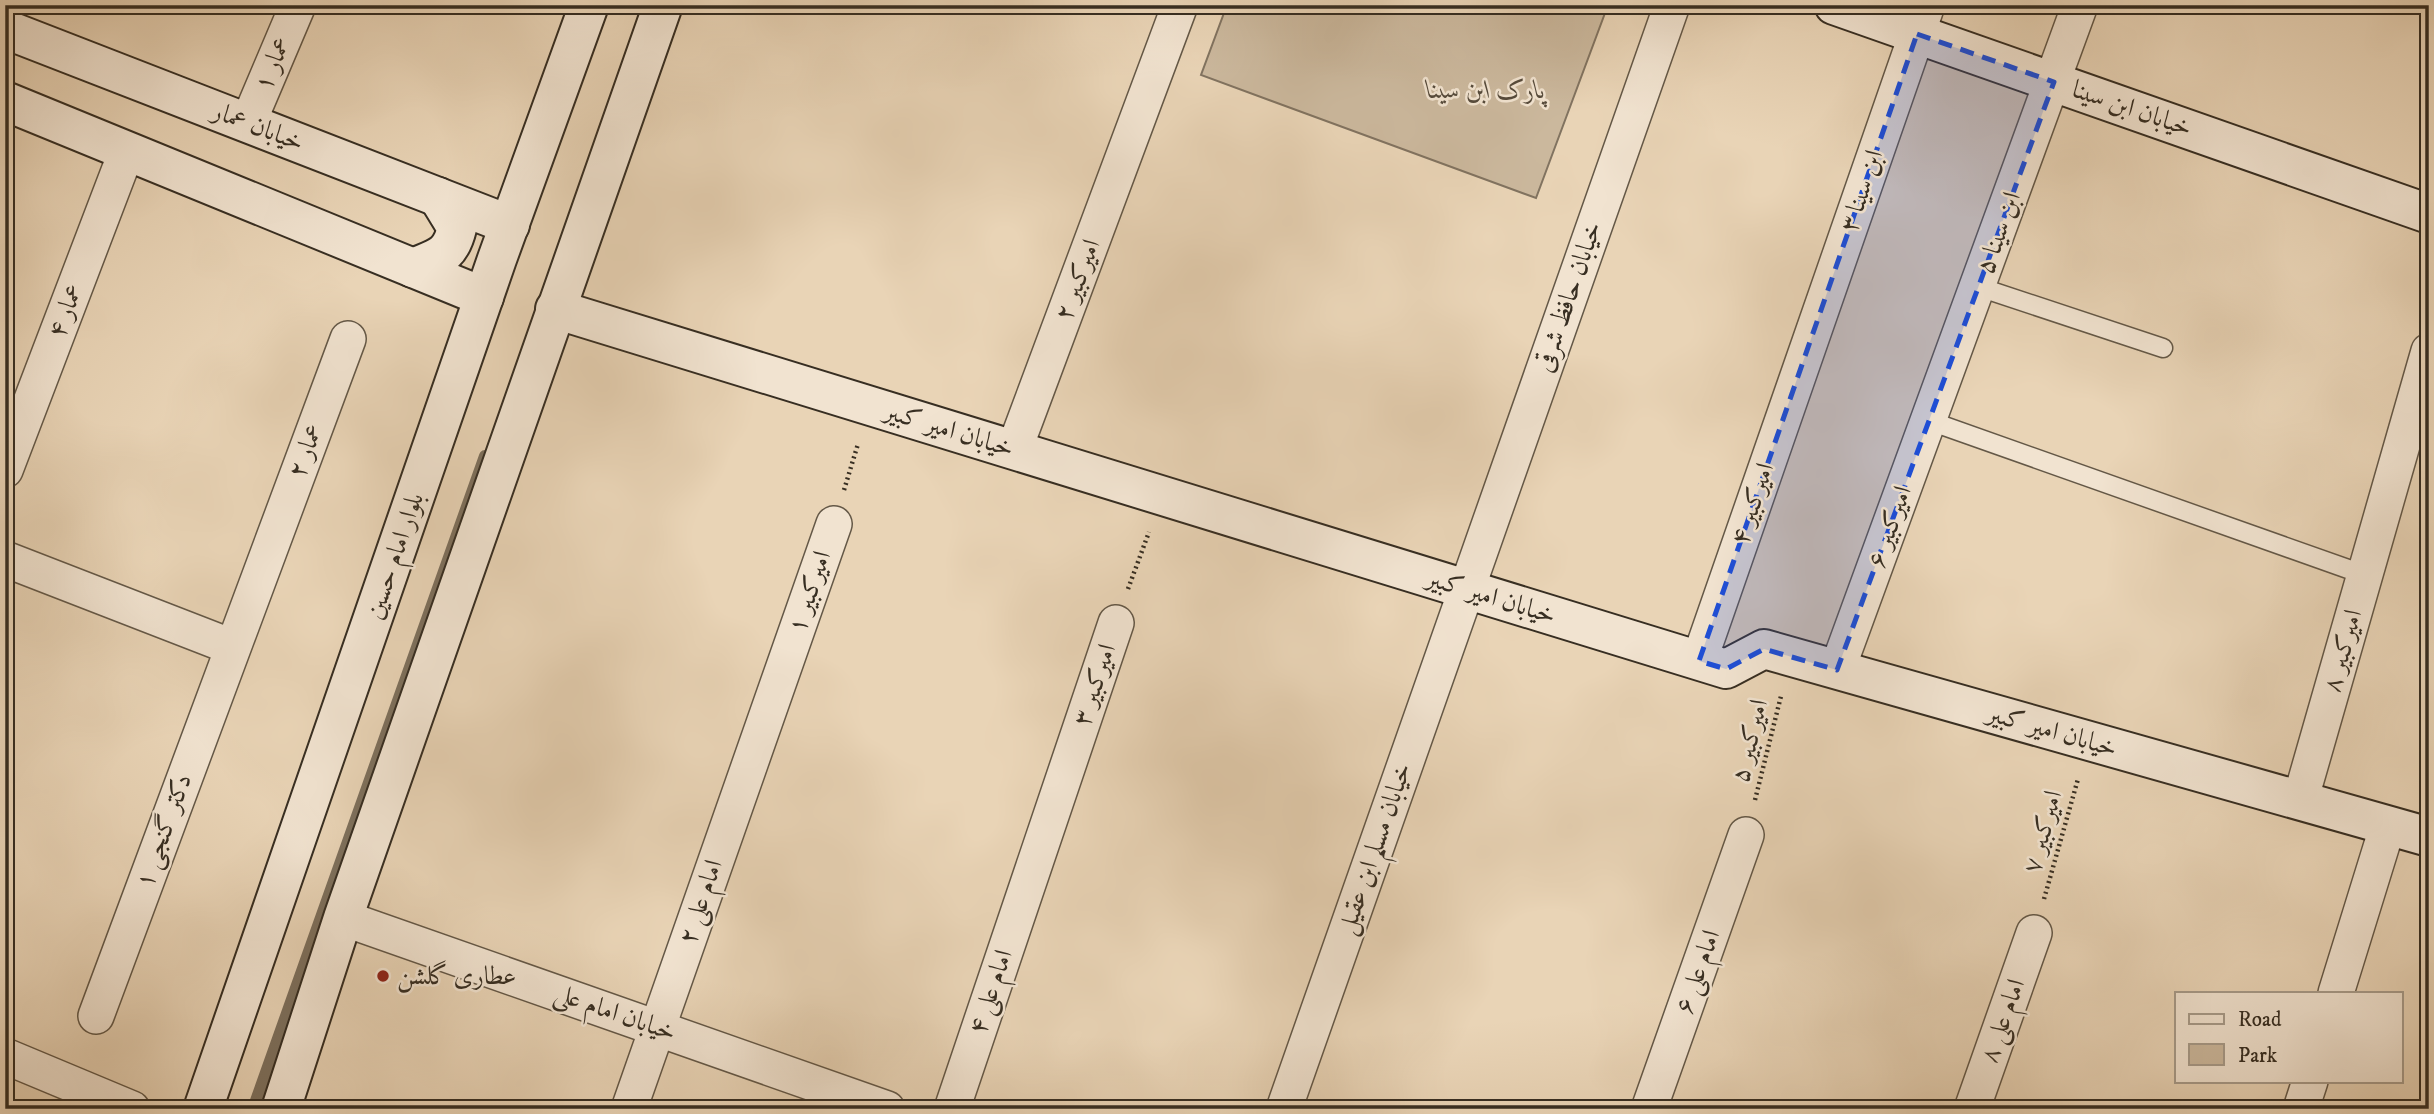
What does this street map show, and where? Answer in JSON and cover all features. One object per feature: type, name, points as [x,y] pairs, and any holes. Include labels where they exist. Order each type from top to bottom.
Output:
[{"type":"street","name":"عمار ۱","points":[[248,123],[298,5]]},
{"type":"street","name":"بلوار امام حسین","points":[[203,1109],[509,225],[589,5]]},
{"type":"street","points":[[281,1109],[343,918],[663,5]]},
{"type":"street","name":"امیرکبیر ۲","points":[[1014,450],[1180,5]]},
{"type":"street","name":"خیابان حافظ شرقی","points":[[1466,589],[1672,5]]},
{"type":"street","name":"خیابان ابن سینا","points":[[1834,5],[1922,20],[2054,82],[2429,214]]},
{"type":"street","name":"ابن سینا ۵","points":[[1944,383],[2080,5]]},
{"type":"street","name":"ابن سینا ۳","points":[[1808,348],[1922,20]]},
{"type":"street","name":"خیابان عمار","points":[[5,29],[509,225]]},
{"type":"street","points":[[5,101],[126,153],[484,297]]},
{"type":"street","name":"عمار ۴","points":[[5,470],[126,153]]},
{"type":"street","points":[[413,268],[445,255],[453,244],[457,228],[438,197]]},
{"type":"street","name":"خیابان امیر کبیر","points":[[555,309],[1726,669],[1764,649],[2429,837]]},
{"type":"street","name":"عمار ۲","points":[[232,647],[348,339]]},
{"type":"street","name":"امیرکبیر ۴","points":[[1699,661],[1808,348]]},
{"type":"street","name":"امیرکبیر ۸","points":[[2300,801],[2429,351]]},
{"type":"street","name":"امیرکبیر ۶","points":[[1837,670],[1944,383]]},
{"type":"street","name":"امیرکبیر ۱","points":[[746,776],[834,524]]},
{"type":"street","points":[[5,559],[232,647]]},
{"type":"street","name":"خیابان مسلم ابن عقیل","points":[[1284,1109],[1466,589]]},
{"type":"street","name":"امیرکبیر ۳","points":[[1031,876],[1116,623]]},
{"type":"street","name":"دکتر گنجی ۱","points":[[96,1016],[232,647]]},
{"type":"street","name":"امام علی ۲","points":[[629,1109],[746,776]]},
{"type":"street","points":[[2336,992],[2388,825]]},
{"type":"street","name":"امام علی ۶","points":[[1649,1109],[1746,835]]},
{"type":"street","name":"امام علی ۴","points":[[952,1109],[1031,876]]},
{"type":"street","name":"خیابان امام علی","points":[[343,918],[887,1109]]},
{"type":"street","name":"امام علی ۸","points":[[1972,1109],[2034,933]]},
{"type":"street","points":[[5,1056],[132,1109]]},
{"type":"street","points":[[2301,1109],[2310,1082]]},
{"type":"lane","points":[[1979,287],[2163,348]]},
{"type":"lane","points":[[1930,421],[2365,575]]},
{"type":"path","name":"امیرکبیر ۱","points":[[834,524],[870,405]]},
{"type":"path","name":"امیرکبیر ۳","points":[[1116,623],[1162,496]]},
{"type":"path","name":"امیرکبیر ۵","points":[[1746,835],[1791,657]]},
{"type":"path","name":"امیرکبیر ۷","points":[[2034,933],[2089,742]]},
{"type":"highlighted area","points":[[1917,34],[2054,82],[1837,670],[1764,649],[1726,669],[1699,661],[1808,348]]},
{"type":"green space","name":"پارک ابن سینا","points":[[1227,5],[1608,5],[1536,198],[1201,75]]},
{"type":"waterway","points":[[253,1109],[485,456]]},
{"type":"place","name":"عطاری گلشن","points":[[383,976]]}]
